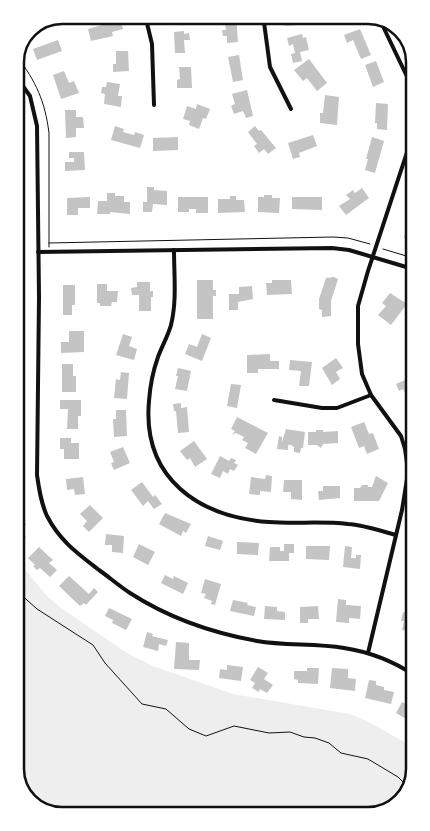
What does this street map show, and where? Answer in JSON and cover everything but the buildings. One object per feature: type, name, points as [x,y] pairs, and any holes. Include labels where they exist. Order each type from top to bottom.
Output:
[{"type":"street","points":[[147,24],[152,44],[154,105]]},
{"type":"street","points":[[263,24],[270,68],[291,109]]},
{"type":"street","points":[[384,28],[406,74]]},
{"type":"street","points":[[24,88],[30,96],[38,126],[37,475],[47,515],[68,546],[129,592],[154,607],[203,627],[257,641],[343,647],[390,661],[406,670]]},
{"type":"street","points":[[406,155],[358,306],[358,344],[362,374],[371,395],[401,436],[405,449],[406,464]]},
{"type":"street","points":[[38,252],[325,248],[349,250],[406,267]]},
{"type":"street","points":[[174,250],[174,310],[170,328],[158,359],[149,401],[148,427],[152,448],[161,468],[188,496],[230,516],[268,522],[350,524],[396,535]]},
{"type":"street","points":[[274,400],[322,408],[337,408],[371,395]]},
{"type":"street","points":[[368,653],[406,484]]},
{"type":"path","points":[[49,243],[332,237],[348,238],[370,244]]},
{"type":"path","points":[[383,248],[406,256]]},
{"type":"path","points":[[24,597],[37,609],[94,645],[105,663],[142,704],[166,709],[189,729],[206,736],[234,726],[269,733],[290,732],[304,738],[315,738],[329,744],[341,753],[368,759],[398,777],[403,782]]},
{"type":"shaded area","points":[[24,568],[48,597],[61,608],[127,653],[153,666],[233,694],[350,714],[367,721],[406,743],[406,774],[400,790],[389,801],[375,807],[59,807],[41,801],[32,792],[24,776]]}]
